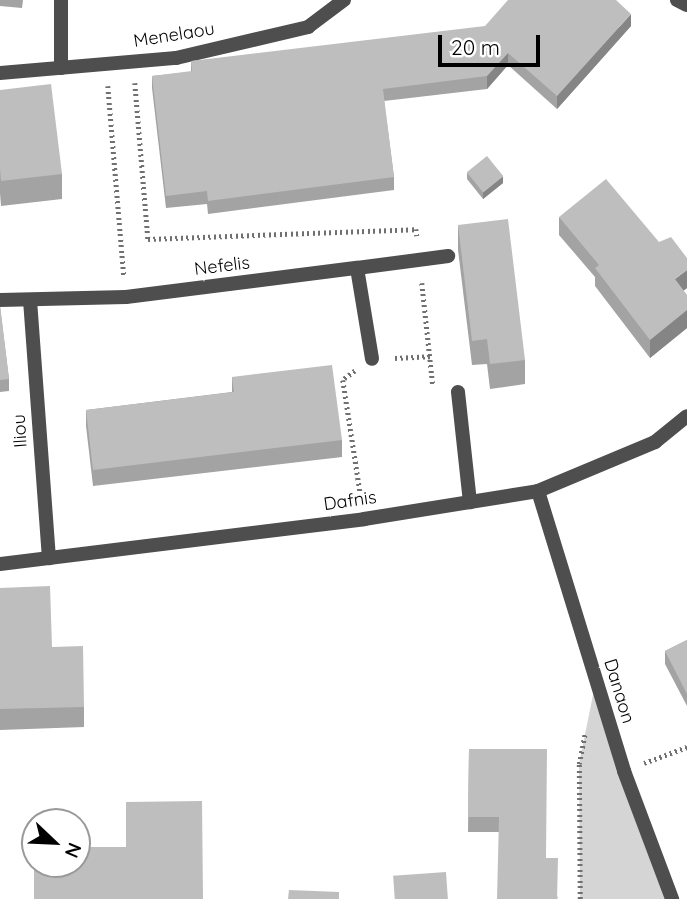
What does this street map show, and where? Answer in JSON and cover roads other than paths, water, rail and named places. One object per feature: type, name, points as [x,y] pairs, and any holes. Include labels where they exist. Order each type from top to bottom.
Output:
[{"type":"street","points":[[61,0],[61,68]]},
{"type":"street","name":"Menelaou","points":[[0,73],[176,58],[308,27],[344,0]]},
{"type":"street","points":[[677,0],[687,5]]},
{"type":"street","name":"Nefelis","points":[[0,300],[126,297],[448,257]]},
{"type":"street","points":[[357,268],[372,359]]},
{"type":"street","name":"Iliou","points":[[30,300],[49,558]]},
{"type":"street","points":[[458,392],[470,502]]},
{"type":"street","name":"Dafnis","points":[[0,564],[364,519],[538,491],[655,442],[687,416]]},
{"type":"street","name":"Danaon","points":[[538,491],[624,771],[672,899]]}]
